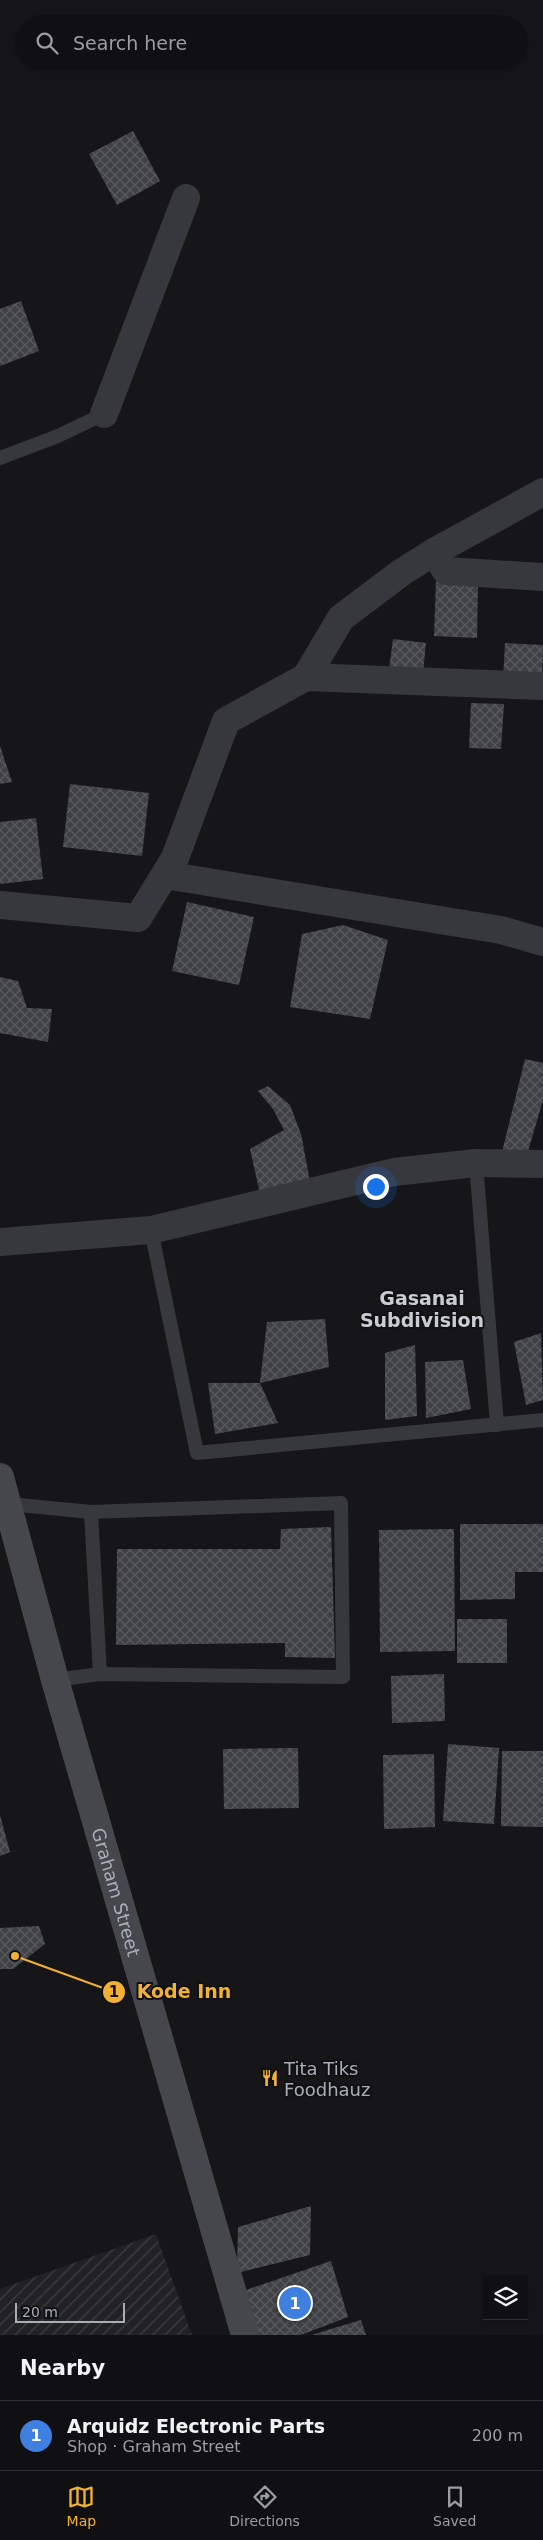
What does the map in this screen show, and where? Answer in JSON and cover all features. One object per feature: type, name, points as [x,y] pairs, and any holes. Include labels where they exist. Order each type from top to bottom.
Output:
[{"type":"main road","name":"Graham Street","points":[[0,1477],[9,1504],[55,1680],[245,2335]]},
{"type":"street","points":[[104,414],[186,198]]},
{"type":"street","points":[[0,905],[138,918],[176,858],[226,721],[306,677],[341,618],[402,572],[434,552],[543,492]]},
{"type":"street","points":[[434,552],[446,571],[543,577]]},
{"type":"street","points":[[306,677],[543,686]]},
{"type":"street","points":[[165,875],[501,930],[543,942]]},
{"type":"street","points":[[0,1242],[151,1230],[394,1172],[476,1162],[543,1164]]},
{"type":"lane","points":[[0,458],[58,436],[104,414]]},
{"type":"lane","points":[[476,1162],[497,1424]]},
{"type":"lane","points":[[151,1230],[197,1453],[543,1420]]},
{"type":"lane","points":[[9,1504],[91,1512],[341,1502],[343,1677],[100,1674],[55,1680]]},
{"type":"lane","points":[[91,1512],[100,1674]]},
{"type":"shaded area","points":[[156,2234],[192,2335],[0,2335],[0,2289]]},
{"type":"building","points":[[133,131],[160,181],[117,205],[89,154]]},
{"type":"building","points":[[21,301],[39,351],[0,366],[0,309]]},
{"type":"building","points":[[436,581],[478,583],[477,638],[434,636]]},
{"type":"building","points":[[393,639],[426,643],[423,673],[389,669]]},
{"type":"building","points":[[505,643],[543,645],[542,683],[503,680]]},
{"type":"building","points":[[471,703],[504,704],[501,749],[469,748]]},
{"type":"building","points":[[0,746],[12,782],[0,784]]},
{"type":"building","points":[[70,784],[149,793],[142,856],[63,847]]},
{"type":"building","points":[[36,818],[43,879],[0,884],[0,822]]},
{"type":"building","points":[[187,902],[254,917],[239,985],[172,971]]},
{"type":"building","points":[[343,925],[388,940],[370,1019],[290,1007],[302,934]]},
{"type":"building","points":[[0,977],[18,981],[27,1008],[52,1009],[48,1042],[0,1033]]},
{"type":"building","points":[[525,1059],[543,1063],[543,1100],[527,1155],[502,1152]]},
{"type":"building","points":[[268,1086],[290,1105],[301,1134],[310,1181],[260,1194],[250,1149],[284,1130],[273,1109],[258,1091]]},
{"type":"building","points":[[325,1319],[329,1367],[260,1383],[267,1322]]},
{"type":"building","points":[[541,1333],[543,1400],[526,1405],[514,1342]]},
{"type":"building","points":[[415,1345],[417,1416],[385,1420],[385,1353]]},
{"type":"building","points":[[463,1360],[471,1409],[426,1418],[425,1362]]},
{"type":"building","points":[[208,1383],[260,1383],[278,1423],[215,1434]]},
{"type":"building","points":[[460,1524],[543,1524],[543,1572],[515,1572],[515,1599],[460,1600]]},
{"type":"building","points":[[331,1527],[335,1658],[285,1657],[285,1643],[116,1645],[117,1549],[280,1549],[281,1529]]},
{"type":"building","points":[[454,1529],[455,1651],[380,1652],[379,1530]]},
{"type":"building","points":[[457,1619],[507,1619],[507,1663],[457,1663]]},
{"type":"building","points":[[444,1674],[445,1721],[392,1723],[391,1676]]},
{"type":"building","points":[[448,1744],[499,1748],[494,1824],[443,1821]]},
{"type":"building","points":[[298,1748],[299,1808],[224,1809],[223,1749]]},
{"type":"building","points":[[502,1751],[543,1751],[543,1827],[501,1826]]},
{"type":"building","points":[[434,1754],[435,1827],[384,1829],[383,1755]]},
{"type":"building","points":[[0,1815],[10,1852],[0,1856]]},
{"type":"building","points":[[39,1926],[45,1944],[13,1969],[0,1969],[0,1928]]},
{"type":"building","points":[[311,2206],[310,2255],[237,2273],[238,2227]]},
{"type":"building","points":[[331,2261],[348,2317],[301,2335],[259,2335],[246,2290]]},
{"type":"building","points":[[361,2320],[366,2335],[312,2335],[324,2331]]},
{"type":"place","name":"Kode Inn","points":[[15,1956]]},
{"type":"place","name":"Tita Tiks Foodhauz","points":[[270,2078]]},
{"type":"place","name":"Arquidz Electronic Parts","points":[[295,2303]]},
{"type":"district","name":"Gasanai Subdivision","points":[[422,1309]]}]
